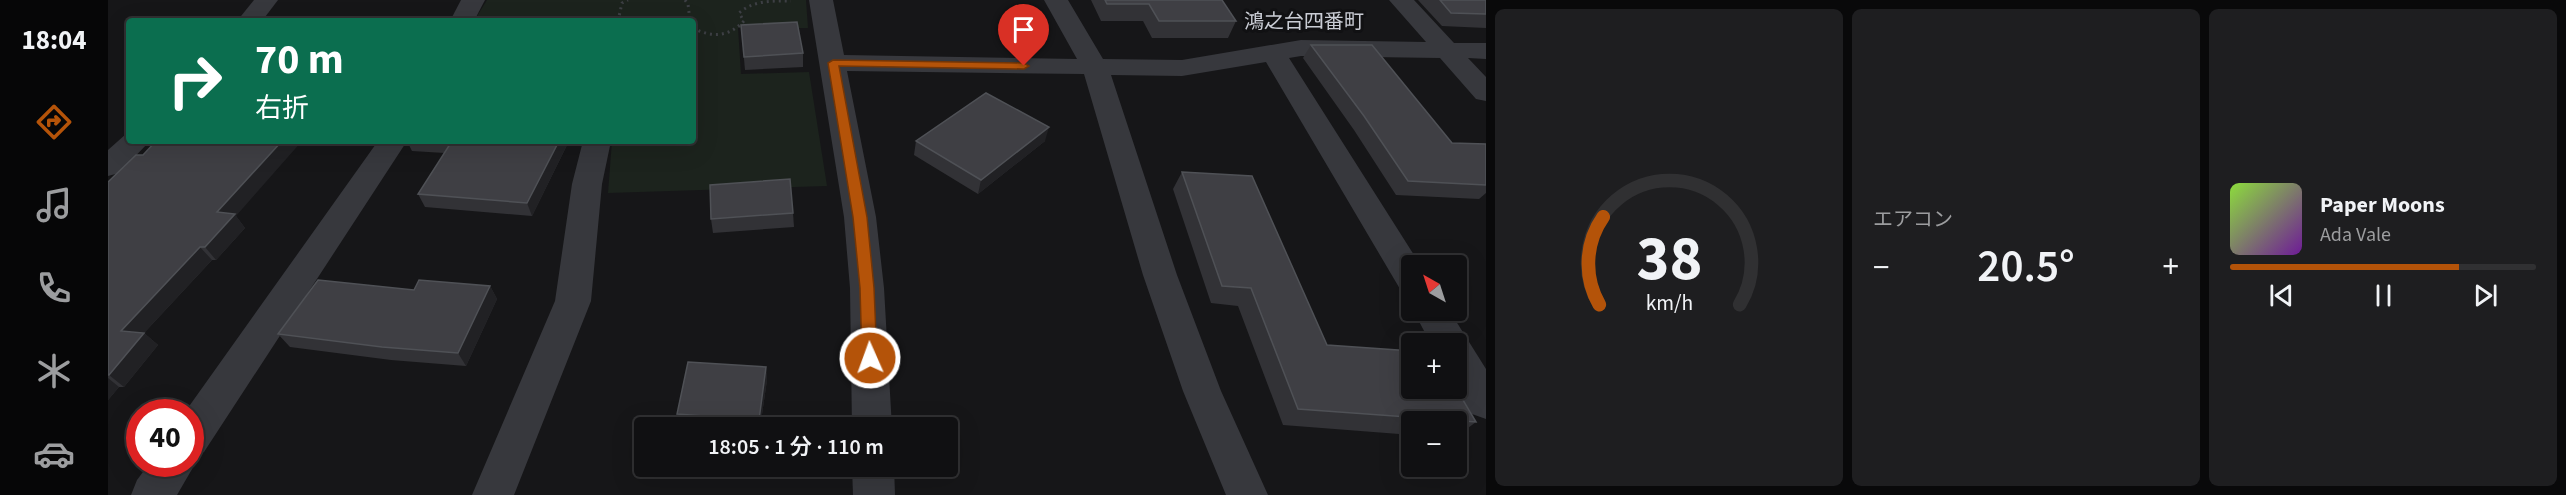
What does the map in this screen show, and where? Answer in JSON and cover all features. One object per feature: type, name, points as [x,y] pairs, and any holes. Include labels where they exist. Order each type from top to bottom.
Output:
[{"type":"street","points":[[251,18],[266,0]]},
{"type":"street","points":[[464,18],[473,0]]},
{"type":"street","points":[[1056,0],[1095,67],[1160,275],[1202,391],[1247,495]]},
{"type":"street","points":[[1401,0],[1486,93]]},
{"type":"street","points":[[809,1],[833,63],[861,229],[867,288],[872,417]]},
{"type":"street","points":[[833,63],[1182,68],[1301,48],[1486,51]]},
{"type":"street","points":[[1273,52],[1401,262]]},
{"type":"street","points":[[108,166],[133,144]]},
{"type":"street","points":[[204,418],[391,144]]},
{"type":"street","points":[[493,495],[573,301],[587,184],[596,144]]},
{"type":"street","points":[[1467,372],[1486,402]]},
{"type":"street","points":[[152,495],[165,477]]},
{"type":"street","points":[[873,477],[874,495]]},
{"type":"path","points":[[619,18],[622,3],[628,0]]},
{"type":"path","points":[[685,0],[688,4],[690,18]]},
{"type":"path","points":[[696,29],[709,35],[726,35],[738,28],[744,21],[739,13],[744,7],[765,0],[809,1]]},
{"type":"shaded area","points":[[487,0],[806,0],[808,28],[738,28],[741,74],[809,72],[827,186],[608,193],[612,144],[696,144],[696,18],[476,18]]},
{"type":"building","points":[[1105,0],[1222,0],[1236,21],[1159,21],[1149,4],[1107,4]]},
{"type":"building","points":[[1440,0],[1486,0],[1486,14],[1451,13]]},
{"type":"building","points":[[797,22],[803,53],[744,57],[741,25]]},
{"type":"building","points":[[1311,45],[1372,45],[1452,143],[1486,144],[1486,185],[1408,181],[1364,116]]},
{"type":"building","points":[[986,93],[1049,127],[981,180],[916,141]]},
{"type":"building","points":[[153,144],[279,144],[217,212],[235,214],[205,247],[200,247],[121,331],[144,333],[108,375],[108,182],[136,155],[143,155]]},
{"type":"building","points":[[450,144],[557,144],[527,203],[418,194]]},
{"type":"building","points":[[1182,172],[1252,176],[1327,345],[1401,350],[1401,399],[1462,399],[1476,422],[1467,421],[1467,411],[1401,411],[1401,417],[1298,409],[1251,288],[1222,286]]},
{"type":"building","points":[[790,179],[793,213],[711,219],[710,185]]},
{"type":"building","points":[[318,280],[414,290],[419,280],[490,286],[458,353],[382,347],[278,334]]},
{"type":"building","points":[[688,362],[766,367],[759,417],[677,414]]},
{"type":"district","name":"鴻之台四番町","points":[[1304,21]]},
{"type":"route","points":[[870,358],[867,288],[860,217],[833,63],[1024,66]]}]
